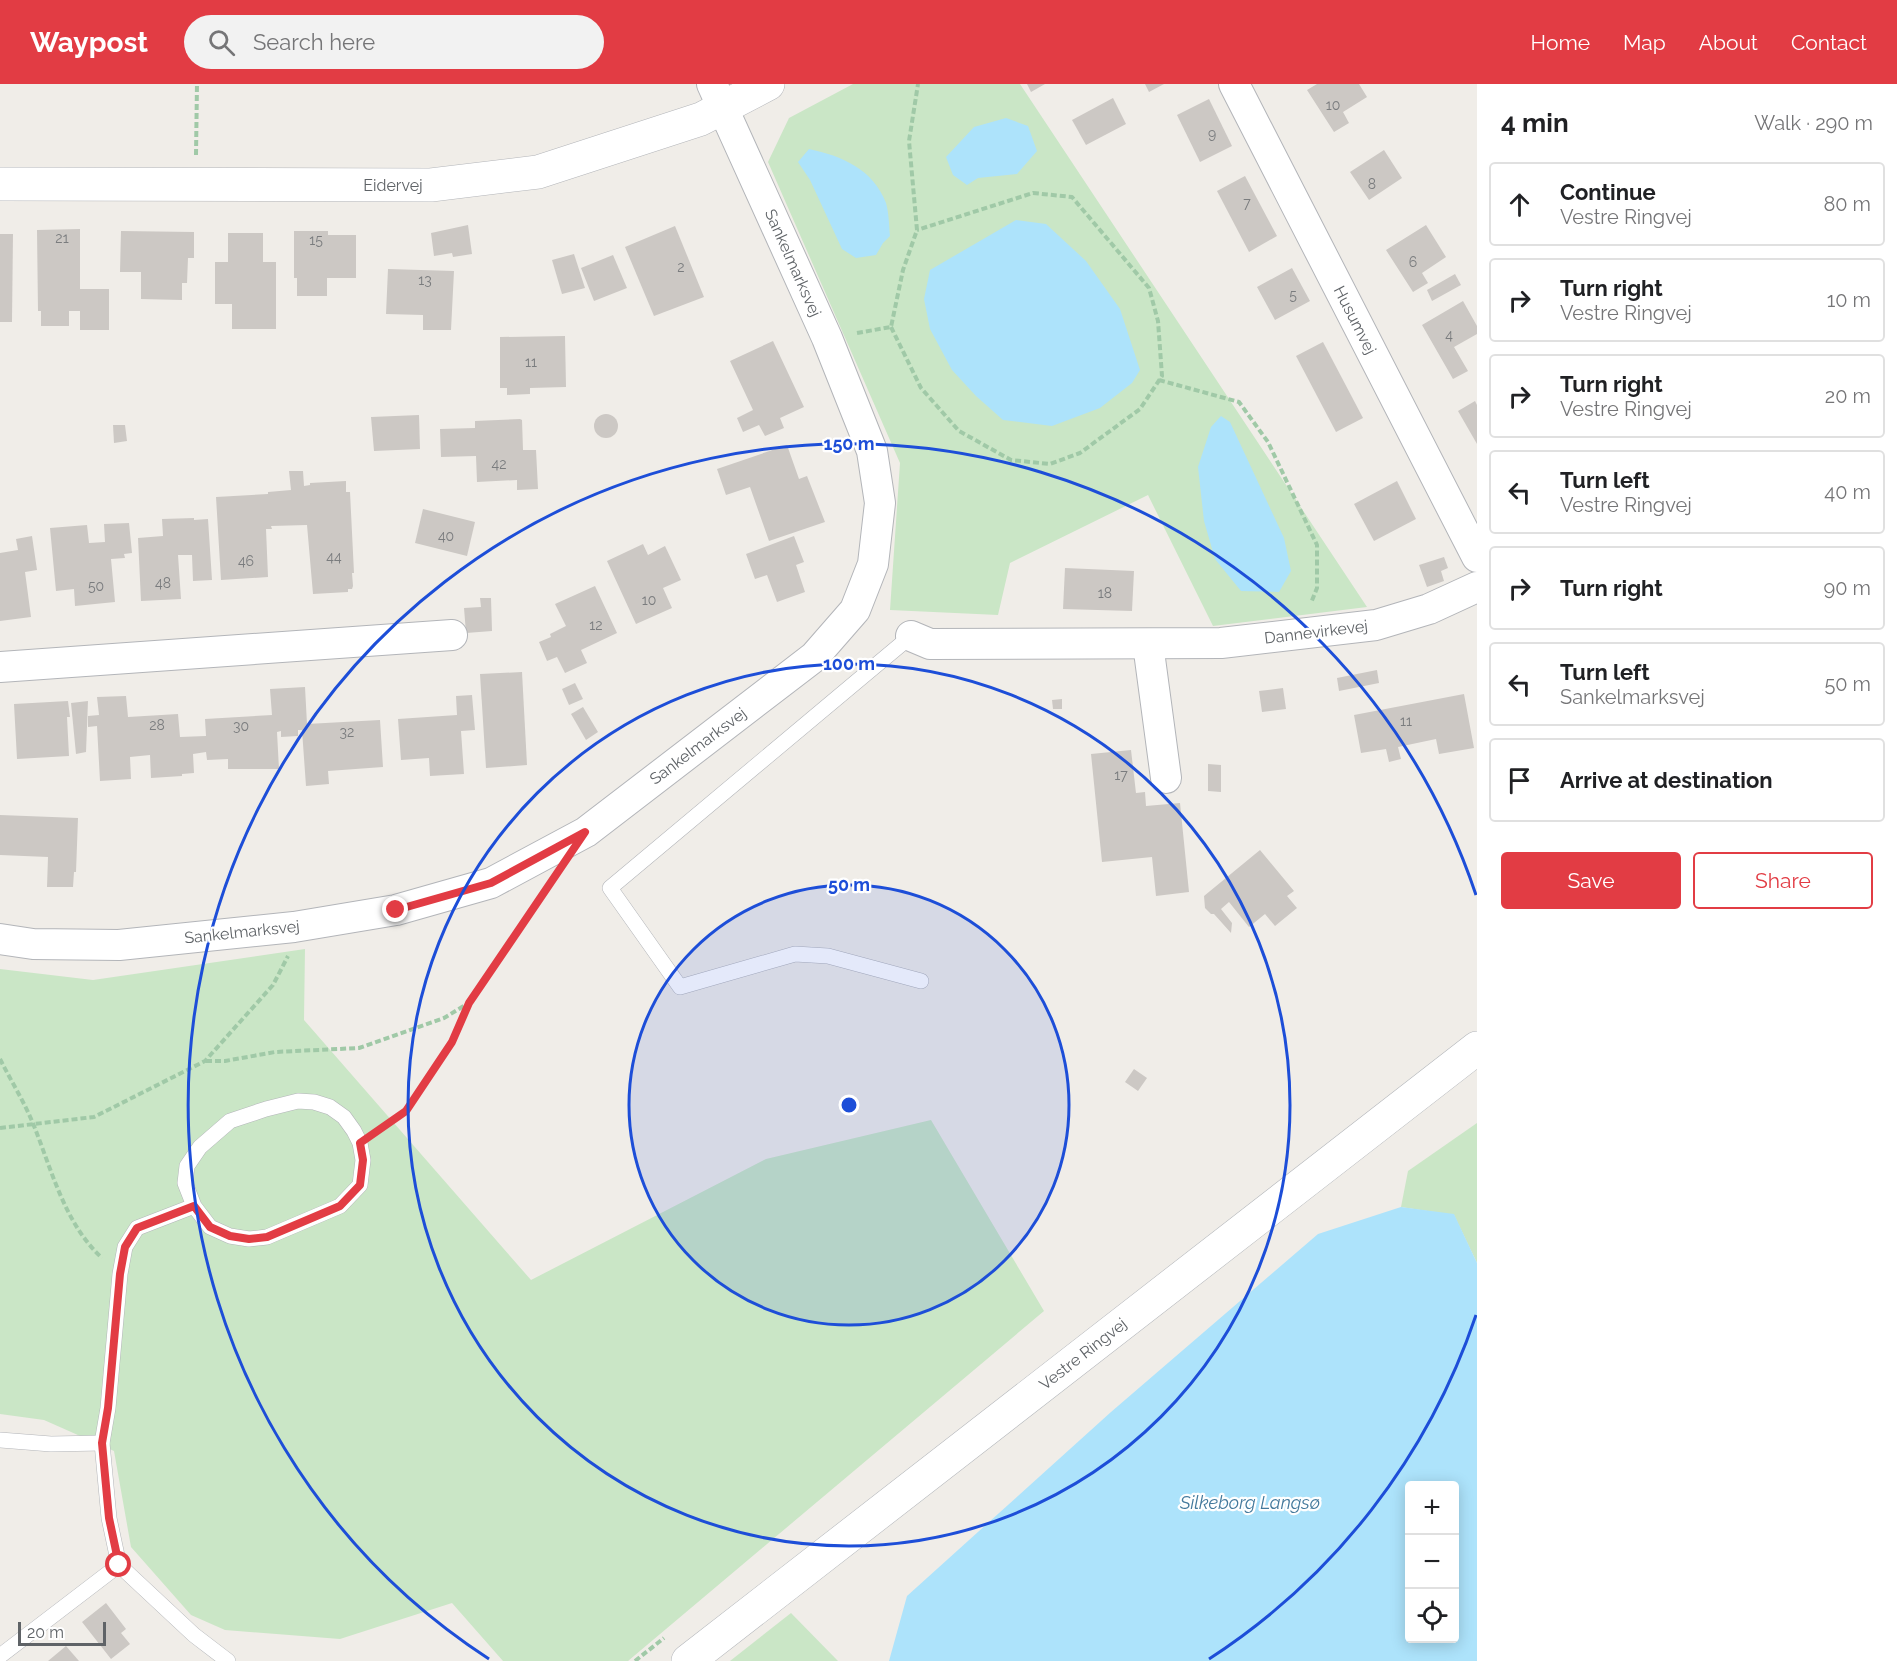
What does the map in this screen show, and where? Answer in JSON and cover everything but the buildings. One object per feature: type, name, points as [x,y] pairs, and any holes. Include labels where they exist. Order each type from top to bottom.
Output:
[{"type":"main road","name":"Eidervej","points":[[0,184],[431,185],[538,172],[701,119],[717,95],[768,84]]},
{"type":"main road","name":"Vestre Ringvej","points":[[688,1661],[1477,1048]]},
{"type":"street","name":"Husumvej","points":[[1234,84],[1477,557]]},
{"type":"street","name":"Sankelmarksvej","points":[[0,939],[33,944],[119,945],[294,927],[396,910],[491,883],[585,832],[814,657],[855,610],[873,564],[880,502],[872,451],[827,338],[717,95]]},
{"type":"street","name":"Dannevirkevej","points":[[911,636],[930,644],[1221,643],[1376,625],[1429,609],[1477,587]]},
{"type":"street","points":[[0,668],[452,635]]},
{"type":"street","points":[[1148,644],[1166,777]]},
{"type":"lane","points":[[911,636],[610,888],[680,987],[795,954],[828,956],[921,981]]},
{"type":"lane","points":[[298,1101],[314,1102],[330,1107],[344,1117],[360,1143],[363,1160],[360,1185],[340,1206],[267,1237],[249,1239],[230,1236],[210,1227],[194,1206],[185,1183],[187,1166],[200,1147],[230,1121],[298,1101]]},
{"type":"lane","points":[[194,1206],[137,1228],[125,1247],[120,1274],[108,1408],[102,1443],[109,1518],[119,1565],[194,1635],[228,1661]]},
{"type":"lane","points":[[0,1440],[51,1444],[102,1443]]},
{"type":"lane","points":[[0,1656],[119,1565]]},
{"type":"path","points":[[196,184],[197,84]]},
{"type":"path","points":[[917,230],[1033,193],[1072,197],[1149,288],[1158,321],[1162,376],[1140,409],[1080,453],[1050,464],[1011,460],[959,431],[921,388],[891,327],[903,270],[917,230],[909,141],[918,84]]},
{"type":"path","points":[[827,338],[891,327]]},
{"type":"path","points":[[1159,380],[1239,402],[1268,442],[1317,545],[1317,588],[1300,635]]},
{"type":"path","points":[[360,1143],[406,1111],[452,1042],[469,1003],[553,879]]},
{"type":"path","points":[[0,1128],[94,1117],[205,1061],[273,985],[288,958],[294,927]]},
{"type":"path","points":[[205,1061],[225,1061],[275,1052],[359,1048],[444,1018],[469,1003]]},
{"type":"path","points":[[0,1059],[34,1125],[45,1161],[61,1196],[88,1244],[120,1274]]},
{"type":"green space","points":[[853,84],[1020,84],[1367,607],[1213,626],[1148,495],[1010,563],[998,615],[890,610],[900,463],[768,162],[789,118]]},
{"type":"green space","points":[[305,949],[304,1020],[531,1280],[766,1159],[931,1120],[1044,1311],[628,1661],[503,1661],[452,1603],[340,1639],[225,1630],[191,1615],[131,1547],[114,1451],[44,1420],[0,1414],[0,969],[93,980]]},
{"type":"green space","points":[[1477,1123],[1477,1263],[1454,1215],[1401,1207],[1408,1171]]},
{"type":"green space","points":[[791,1613],[838,1661],[730,1661]]},
{"type":"water","points":[[1006,118],[1028,126],[1037,151],[1017,174],[978,178],[967,185],[953,175],[946,157],[974,127]]},
{"type":"water","points":[[809,149],[844,160],[855,166],[873,181],[880,191],[887,207],[890,236],[876,255],[856,258],[842,249],[810,180],[798,162]]},
{"type":"water","points":[[1016,220],[1046,224],[1086,261],[1120,309],[1140,370],[1132,383],[1100,408],[1052,426],[1003,420],[976,396],[952,370],[930,329],[924,299],[930,270]]},
{"type":"water","points":[[1221,416],[1230,422],[1284,538],[1291,571],[1279,592],[1241,591],[1215,559],[1204,521],[1198,467],[1211,427]]},
{"type":"water","name":"Silkeborg Langsø","points":[[1401,1207],[1454,1214],[1477,1263],[1477,1661],[889,1661],[907,1596],[1111,1412],[1318,1234]]},
{"type":"route","points":[[119,1565],[109,1518],[102,1443],[108,1408],[120,1274],[125,1247],[137,1228],[194,1206],[210,1227],[230,1236],[249,1239],[267,1237],[340,1206],[360,1185],[363,1160],[360,1143],[406,1111],[452,1042],[469,1003],[585,832],[491,883],[396,910]]}]
